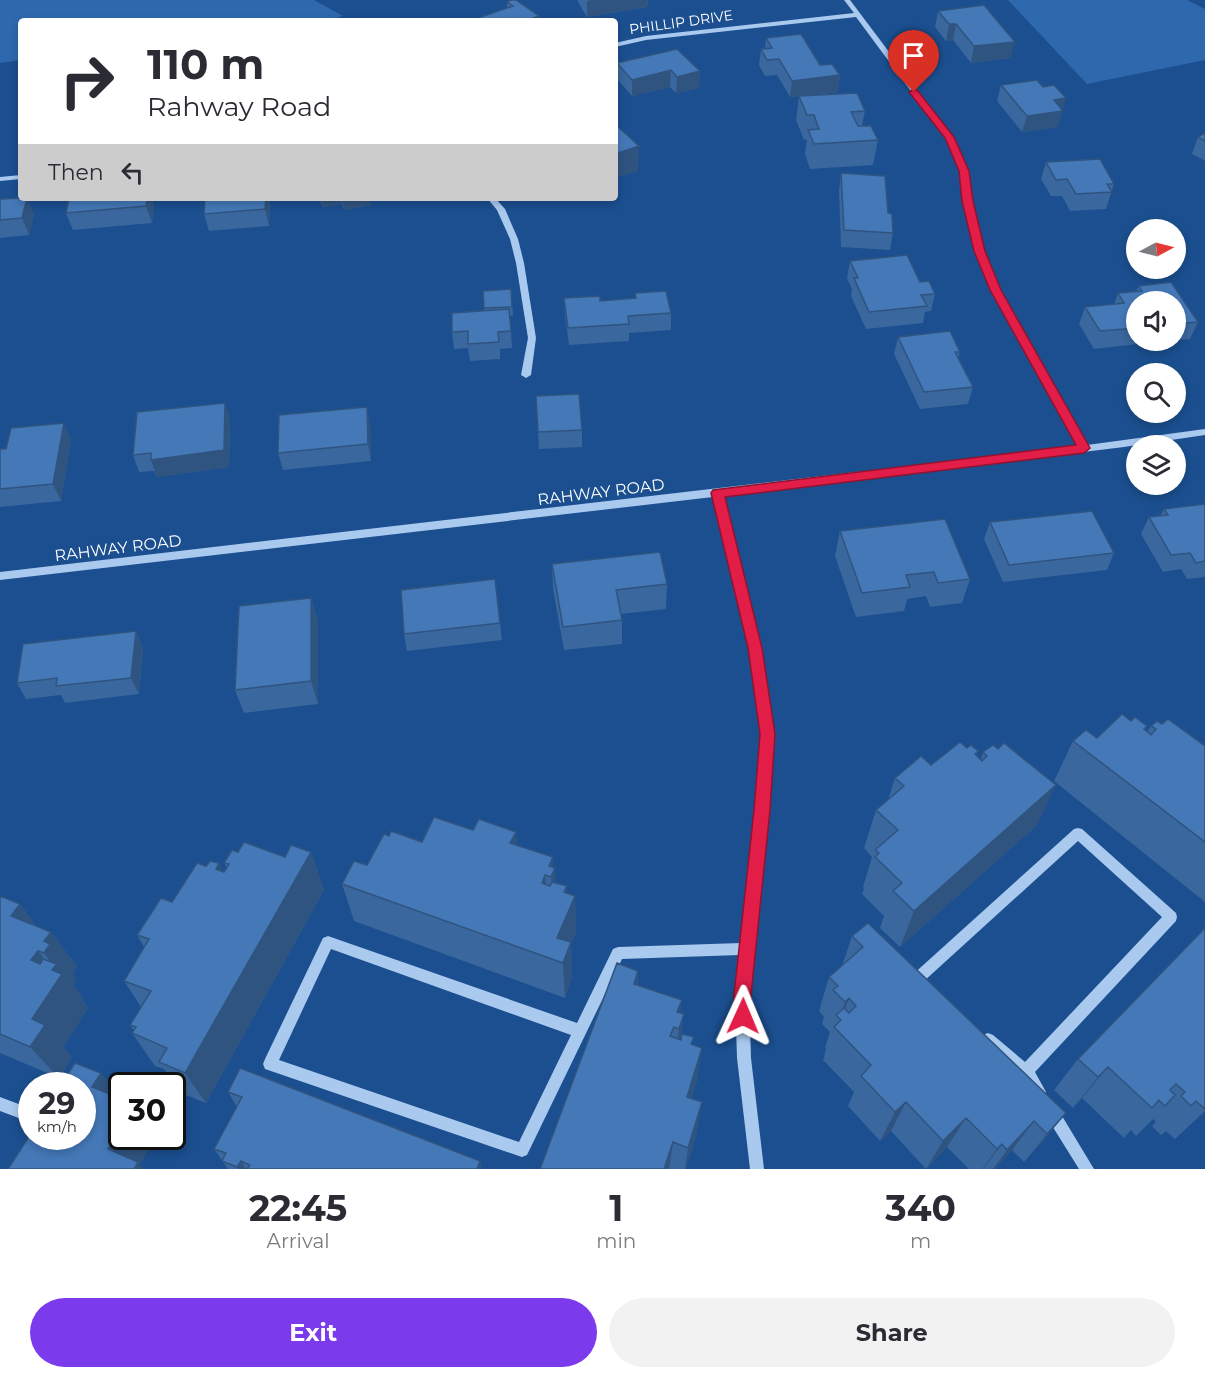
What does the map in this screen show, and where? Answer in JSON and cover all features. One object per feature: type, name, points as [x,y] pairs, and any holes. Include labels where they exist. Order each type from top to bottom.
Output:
[{"type":"street","points":[[847,0],[949,137],[964,171],[968,201],[980,251],[995,290],[1084,448]]},
{"type":"street","name":"PHILLIP DRIVE","points":[[618,44],[669,35],[858,15]]},
{"type":"street","points":[[0,179],[18,177]]},
{"type":"street","points":[[493,201],[501,210],[514,239],[520,263],[532,338],[526,375]]},
{"type":"street","name":"RAHWAY ROAD","points":[[0,576],[717,493],[1205,432]]},
{"type":"street","points":[[717,493],[755,648],[767,734],[762,810],[742,995],[744,1058],[758,1169]]},
{"type":"street","points":[[924,989],[915,981],[1078,833],[1171,916],[1026,1071]]},
{"type":"street","points":[[580,1031],[328,942],[270,1064],[522,1150],[580,1031],[618,953],[747,949]]},
{"type":"street","points":[[980,1034],[1026,1071],[1087,1169]]},
{"type":"street","points":[[0,1104],[18,1111]]},
{"type":"shaded area","points":[[0,0],[314,0],[343,16],[336,18],[18,18],[18,60],[0,63]]},
{"type":"shaded area","points":[[1008,0],[1187,0],[1205,9],[1205,60],[1087,84]]},
{"type":"building","points":[[516,0],[539,16],[533,18],[478,18],[513,6],[507,2]]},
{"type":"building","points":[[984,5],[1015,42],[974,46],[956,24],[949,24],[938,11]]},
{"type":"building","points":[[801,34],[820,65],[832,64],[840,75],[792,81],[779,59],[767,60],[761,49],[772,48],[766,38]]},
{"type":"building","points":[[677,49],[700,71],[677,77],[671,70],[632,80],[618,63]]},
{"type":"building","points":[[1037,80],[1043,87],[1054,85],[1066,98],[1054,100],[1063,111],[1027,116],[1001,85]]},
{"type":"building","points":[[857,93],[865,111],[851,112],[858,126],[871,126],[878,140],[814,144],[808,130],[819,129],[814,115],[807,115],[799,96]]},
{"type":"building","points":[[618,127],[639,146],[618,153]]},
{"type":"building","points":[[1205,133],[1205,141],[1198,137]]},
{"type":"building","points":[[1100,159],[1114,184],[1107,184],[1112,192],[1076,194],[1067,179],[1056,180],[1046,162]]},
{"type":"building","points":[[841,173],[885,176],[888,213],[892,214],[893,233],[844,230]]},
{"type":"building","points":[[18,198],[18,201],[26,201],[22,218],[0,220],[0,199]]},
{"type":"building","points":[[68,201],[147,201],[146,206],[66,213]]},
{"type":"building","points":[[205,201],[266,201],[265,209],[204,214]]},
{"type":"building","points":[[907,255],[920,282],[929,281],[935,294],[921,295],[927,306],[869,312],[854,278],[858,278],[850,261]]},
{"type":"building","points":[[1171,282],[1177,291],[1142,291],[1139,286]]},
{"type":"building","points":[[511,289],[512,307],[484,308],[483,291]]},
{"type":"building","points":[[666,291],[671,313],[628,316],[629,324],[568,328],[564,298],[600,296],[600,301],[636,298],[635,293]]},
{"type":"building","points":[[1126,292],[1126,329],[1100,331],[1085,307],[1124,303],[1118,293]]},
{"type":"building","points":[[1186,304],[1198,322],[1186,323]]},
{"type":"building","points":[[509,309],[511,331],[498,332],[499,342],[468,344],[468,331],[452,332],[452,313]]},
{"type":"building","points":[[950,331],[960,352],[955,352],[973,387],[924,392],[898,337]]},
{"type":"building","points":[[579,394],[582,430],[538,432],[536,396]]},
{"type":"building","points":[[225,403],[224,450],[151,460],[151,453],[133,455],[137,412]]},
{"type":"building","points":[[367,407],[368,444],[278,453],[279,415]]},
{"type":"building","points":[[64,423],[53,484],[0,489],[0,449],[6,449],[11,428]]},
{"type":"building","points":[[1205,504],[1205,561],[1196,563],[1190,553],[1171,555],[1149,517],[1168,515],[1164,509]]},
{"type":"building","points":[[1092,511],[1114,553],[1009,565],[990,522]]},
{"type":"building","points":[[945,519],[970,579],[938,583],[934,572],[906,575],[910,587],[862,593],[840,531]]},
{"type":"building","points":[[660,552],[667,584],[616,590],[622,620],[563,627],[552,564]]},
{"type":"building","points":[[495,579],[500,623],[404,634],[401,590]]},
{"type":"building","points":[[311,598],[311,681],[235,690],[239,606]]},
{"type":"building","points":[[136,631],[131,678],[56,686],[57,678],[17,683],[23,644]]},
{"type":"building","points":[[1122,714],[1131,721],[1135,717],[1147,726],[1144,729],[1151,735],[1156,729],[1151,726],[1157,721],[1162,724],[1168,719],[1205,746],[1205,842],[1073,741],[1086,730],[1097,738]]},
{"type":"building","points":[[960,742],[967,748],[971,745],[978,751],[975,754],[982,761],[987,756],[983,752],[993,745],[998,749],[1004,743],[1056,785],[914,911],[893,891],[902,883],[875,857],[879,853],[875,850],[898,830],[876,810],[904,786],[895,778],[921,756],[931,765]]},
{"type":"building","points":[[434,817],[473,830],[479,819],[516,832],[510,843],[553,857],[549,866],[555,868],[551,877],[545,875],[542,883],[550,886],[552,882],[567,886],[564,892],[575,896],[557,938],[571,942],[563,963],[342,884],[354,861],[367,865],[384,834],[389,836],[391,831],[422,842]]},
{"type":"building","points":[[244,842],[285,857],[291,845],[311,852],[186,1072],[183,1072],[159,1062],[167,1048],[132,1033],[136,1027],[130,1025],[151,991],[124,981],[149,939],[137,935],[161,898],[172,902],[197,863],[206,866],[210,861],[219,863],[216,869],[224,872],[229,864],[224,863],[232,850],[238,852]]},
{"type":"building","points":[[0,896],[20,904],[11,916],[51,932],[44,941],[50,944],[44,953],[38,951],[31,960],[40,964],[43,959],[57,964],[52,970],[62,974],[32,1019],[45,1025],[30,1047],[0,1034]]},
{"type":"building","points":[[868,923],[1066,1113],[1047,1134],[1034,1121],[1007,1150],[1002,1144],[997,1149],[966,1118],[943,1141],[906,1102],[895,1112],[861,1076],[871,1065],[834,1027],[841,1020],[836,1015],[844,1008],[849,1013],[856,1006],[849,998],[845,1002],[833,990],[838,986],[829,977],[863,947],[852,936]]},
{"type":"building","points":[[1205,928],[1205,1109],[1196,1101],[1191,1106],[1181,1096],[1185,1092],[1176,1084],[1170,1090],[1175,1095],[1165,1106],[1159,1100],[1152,1108],[1108,1067],[1098,1077],[1078,1059]]},
{"type":"building","points":[[617,963],[638,971],[634,984],[682,1000],[677,1012],[684,1014],[679,1029],[674,1027],[670,1036],[681,1040],[682,1034],[694,1037],[691,1044],[702,1048],[687,1097],[702,1102],[688,1148],[673,1142],[664,1169],[540,1169]]},
{"type":"building","points":[[75,1063],[101,1073],[96,1081],[96,1072],[69,1072]]},
{"type":"building","points":[[240,1068],[480,1161],[477,1169],[247,1169],[250,1165],[241,1161],[237,1167],[222,1161],[226,1153],[214,1149],[242,1097],[228,1092]]},
{"type":"building","points":[[96,1089],[108,1093],[108,1150],[138,1162],[134,1169],[8,1169],[20,1150],[96,1150]]},
{"type":"route","points":[[743,1016],[742,995],[762,810],[767,734],[755,648],[717,493],[1084,448],[995,290],[980,251],[968,201],[964,171],[949,137],[914,92]]}]
